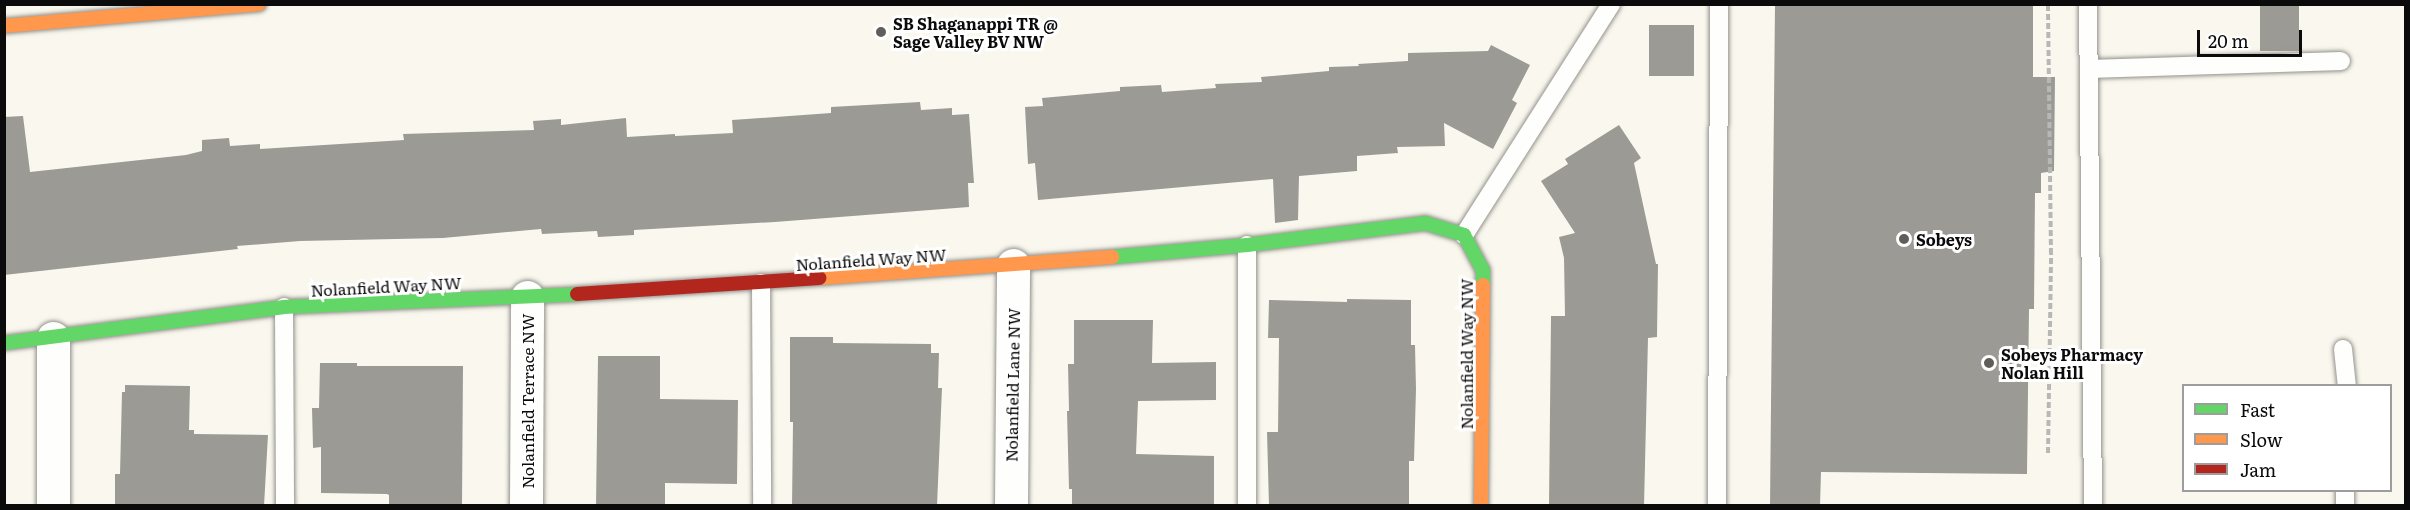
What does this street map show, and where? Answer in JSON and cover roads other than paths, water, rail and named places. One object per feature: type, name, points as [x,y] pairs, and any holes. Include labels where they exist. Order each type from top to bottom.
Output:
[{"type":"street","points":[[4,26],[258,4]]},
{"type":"street","name":"Nolanfield Way NW","points":[[4,343],[285,308],[430,298],[527,297],[1013,265],[1247,244],[1425,223],[1464,235],[1482,270],[1481,506]]},
{"type":"street","name":"Nolanfield Lane NW","points":[[1011,506],[1013,265]]},
{"type":"street","name":"Nolanfield Terrace NW","points":[[526,506],[527,297]]},
{"type":"street","points":[[53,338],[53,506]]},
{"type":"lane","points":[[1464,235],[1611,4]]},
{"type":"lane","points":[[1717,506],[1719,4]]},
{"type":"lane","points":[[2088,4],[2091,69],[2093,506]]},
{"type":"lane","points":[[2091,69],[2341,61]]},
{"type":"lane","points":[[1247,244],[1247,506]]},
{"type":"lane","points":[[761,283],[762,506]]},
{"type":"lane","points":[[285,308],[285,506]]},
{"type":"lane","points":[[2343,349],[2347,384]]},
{"type":"place","name":"SB Shaganappi TR @ Sage Valley BV NW","points":[[881,32]]},
{"type":"place","name":"Sobeys","points":[[1904,239]]},
{"type":"place","name":"Sobeys Pharmacy Nolan Hill","points":[[1989,363]]}]
